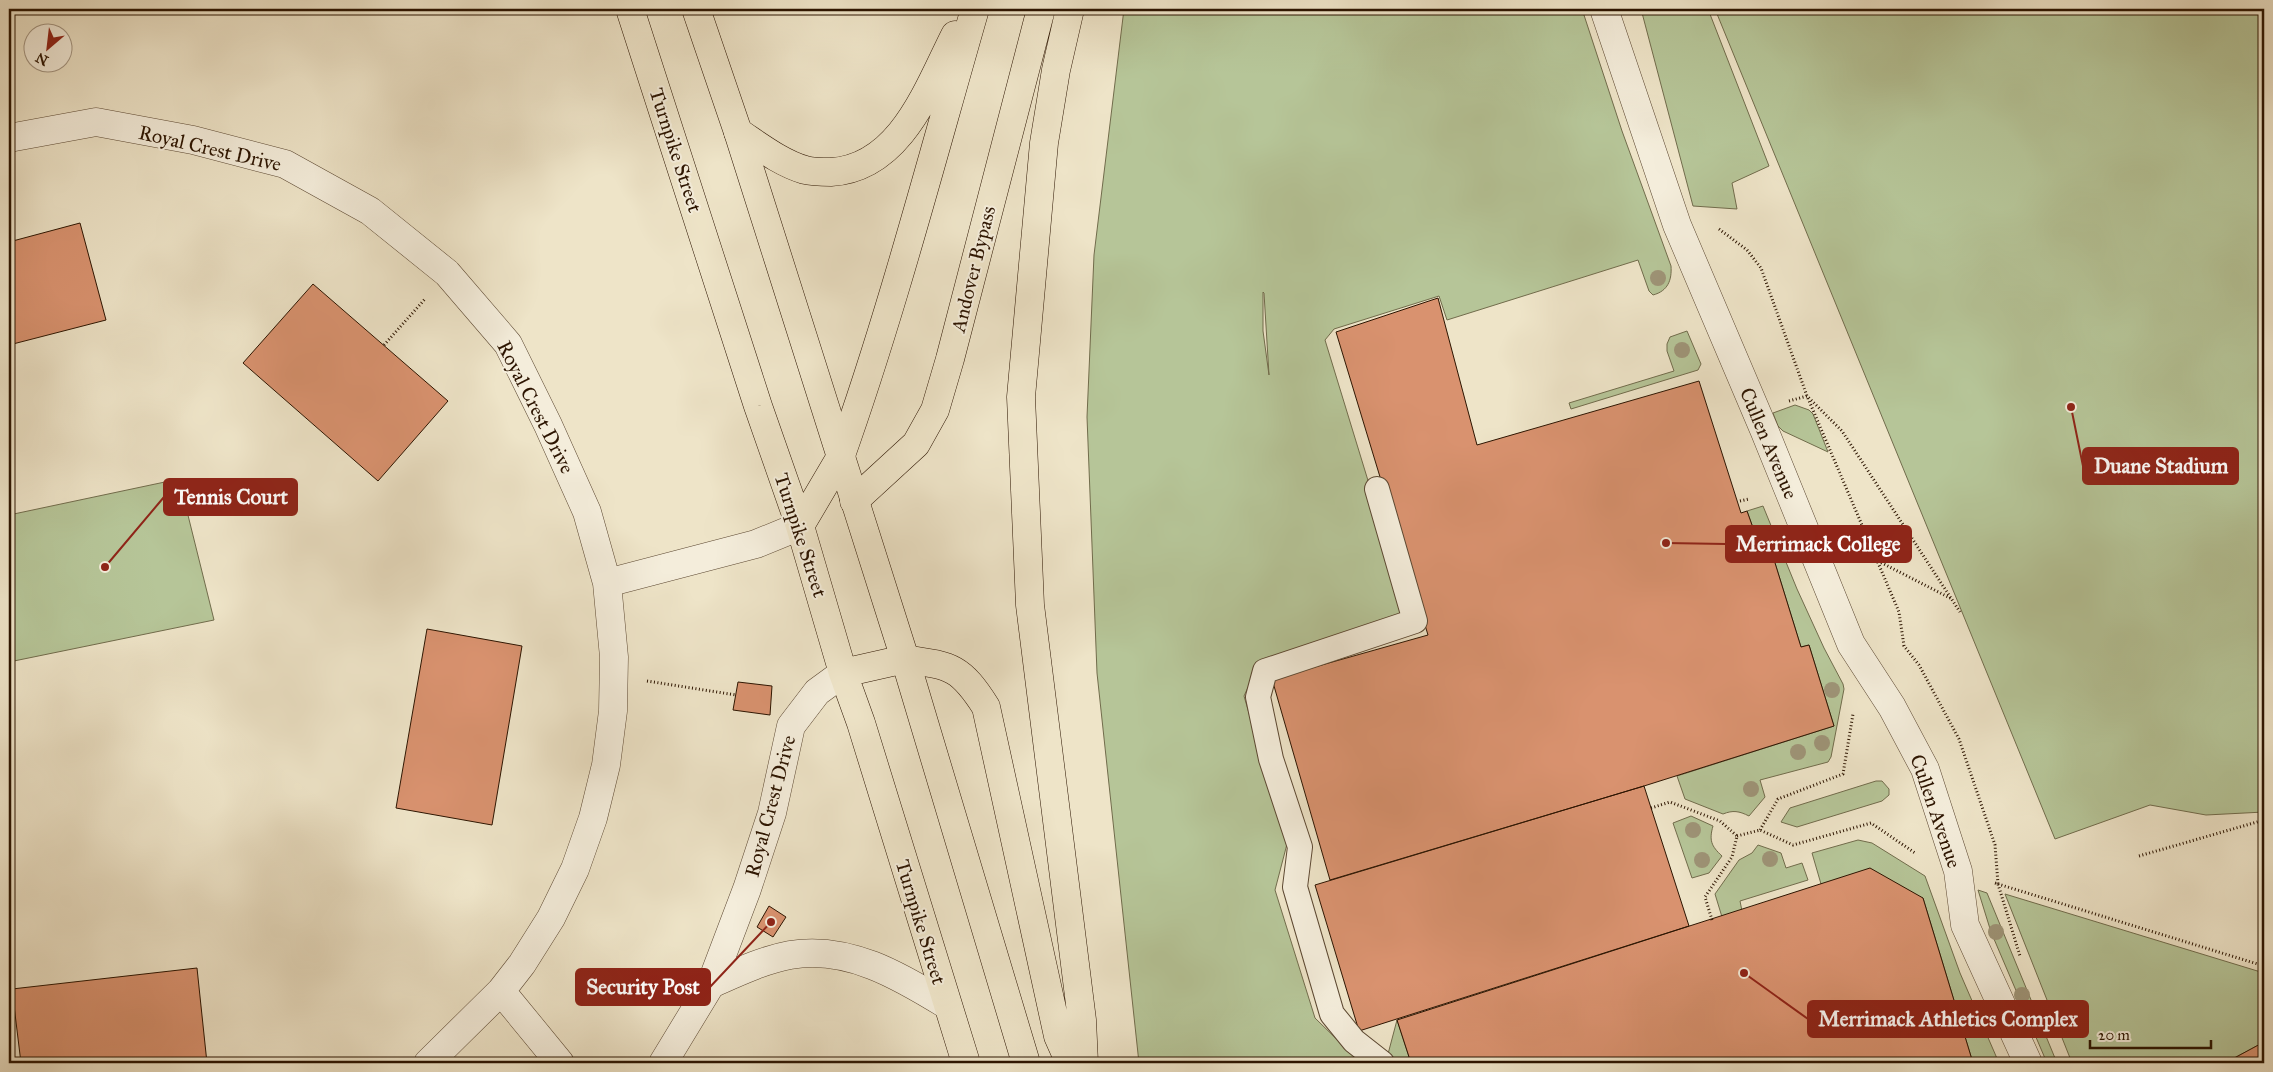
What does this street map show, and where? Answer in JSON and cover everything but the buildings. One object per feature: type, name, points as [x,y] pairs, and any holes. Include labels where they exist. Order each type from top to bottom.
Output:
[{"type":"main road","name":"Turnpike Street","points":[[630,9],[755,396],[800,526],[966,1063]]},
{"type":"main road","points":[[696,9],[738,132],[905,659],[1026,1063]]},
{"type":"main road","points":[[738,132],[778,158],[806,170],[844,171],[862,166],[891,144],[908,125],[968,9]]},
{"type":"main road","points":[[800,526],[840,458],[878,344],[975,9]]},
{"type":"main road","name":"Andover Bypass","points":[[800,526],[854,501],[916,444],[935,410],[1041,9]]},
{"type":"main road","points":[[1070,9],[1056,70],[1044,143],[1021,397],[1030,606],[1082,1020],[1084,1063]]},
{"type":"main road","points":[[844,673],[905,659],[943,664],[970,681],[986,707],[1058,1036],[1070,1063]]},
{"type":"street","name":"Cullen Avenue","points":[[1604,9],[1677,225],[1765,432],[1851,644],[1892,707],[1925,769],[1958,871],[1965,925],[2028,1063]]},
{"type":"street","name":"Royal Crest Drive","points":[[9,138],[96,122],[193,140],[285,164],[370,210],[447,273],[508,344],[548,425],[587,512],[607,583],[614,657],[613,711],[606,765],[593,818],[575,869],[551,918],[522,964],[501,991],[428,1063]]},
{"type":"street","points":[[607,583],[756,544],[800,526]]},
{"type":"street","name":"Royal Crest Drive","points":[[663,1063],[711,984],[747,889],[772,813],[791,726],[817,692],[844,673]]},
{"type":"street","points":[[711,984],[771,960],[791,955],[823,952],[866,962],[906,980],[947,1005]]},
{"type":"street","points":[[501,991],[560,1063]]},
{"type":"lane","points":[[1377,489],[1416,621],[1266,671],[1258,697],[1271,759],[1300,847],[1295,886],[1332,1014],[1354,1041],[1382,1063]]},
{"type":"path","points":[[1677,225],[1703,222],[1714,226],[1747,250],[1757,260],[1807,396],[1899,612],[1904,646],[1919,665],[1959,739],[1994,845],[1998,884]]},
{"type":"path","points":[[384,346],[447,273]]},
{"type":"path","points":[[1780,404],[1807,396]]},
{"type":"path","points":[[1807,396],[1842,431],[1960,612]]},
{"type":"path","points":[[1740,502],[1749,499]]},
{"type":"path","points":[[1878,561],[1952,600]]},
{"type":"path","points":[[613,675],[736,695]]},
{"type":"path","points":[[1760,830],[1778,799],[1843,774],[1853,711]]},
{"type":"path","points":[[1651,808],[1670,802],[1720,821],[1737,836]]},
{"type":"path","points":[[2139,856],[2264,820]]},
{"type":"path","points":[[1737,836],[1760,830],[1793,845],[1871,823],[1919,856]]},
{"type":"path","points":[[1712,920],[1705,897],[1732,857],[1737,836]]},
{"type":"path","points":[[1989,882],[2264,966]]},
{"type":"green space","points":[[1124,9],[1582,9],[1622,131],[1671,266],[1670,280],[1666,288],[1653,295],[1649,291],[1638,260],[1447,320],[1439,296],[1334,329],[1325,340],[1407,608],[1402,617],[1258,666],[1244,696],[1287,844],[1275,890],[1315,1018],[1361,1063],[1139,1063],[1097,673],[1087,417],[1094,255]],"holes":[[[1264,293],[1269,375],[1263,331]]]},
{"type":"green space","points":[[1641,9],[1708,9],[1769,166],[1732,183],[1737,209],[1693,206]]},
{"type":"green space","points":[[1715,9],[2264,9],[2264,812],[2206,815],[2150,805],[2055,839]]},
{"type":"green space","points":[[1687,331],[1701,364],[1698,370],[1571,409],[1569,403],[1674,371],[1667,351],[1667,344],[1670,337]]},
{"type":"green space","points":[[1795,405],[1809,410],[1813,414],[1828,452],[1783,431],[1778,426],[1773,413]]},
{"type":"green space","points":[[179,479],[214,620],[9,662],[9,515]]},
{"type":"green space","points":[[1763,506],[1797,589],[1844,689],[1831,757],[1828,762],[1760,780],[1765,797],[1749,816],[1736,812],[1723,814],[1685,799],[1677,776],[1834,726],[1809,645],[1801,647],[1771,550],[1762,553],[1747,511]]},
{"type":"green space","points":[[1876,781],[1882,781],[1889,789],[1889,795],[1882,801],[1797,827],[1781,822],[1790,808]]},
{"type":"green space","points":[[1691,816],[1713,826],[1712,842],[1715,849],[1722,856],[1709,873],[1692,878],[1673,823]]},
{"type":"green space","points":[[1858,840],[1872,843],[1925,876],[1960,973],[1999,1063],[1973,1063],[1923,898],[1821,884],[1812,853]]},
{"type":"green space","points":[[1758,845],[1781,853],[1786,868],[1802,863],[1808,880],[1740,901],[1742,911],[1722,917],[1715,894],[1739,860],[1752,853]]},
{"type":"green space","points":[[1978,890],[1987,893],[2057,1063],[2047,1063],[1991,932]]},
{"type":"green space","points":[[2005,894],[2264,973],[2264,1042],[2225,1063],[2072,1063]]},
{"type":"green space","points":[[1397,1020],[1411,1063],[1391,1063],[1388,1054]]},
{"type":"place","name":"Duane Stadium","points":[[2071,407]]},
{"type":"place","name":"Merrimack College","points":[[1666,543]]},
{"type":"place","name":"Tennis Court","points":[[105,567]]},
{"type":"place","name":"Security Post","points":[[771,922]]},
{"type":"place","name":"Merrimack Athletics Complex","points":[[1744,973]]}]
